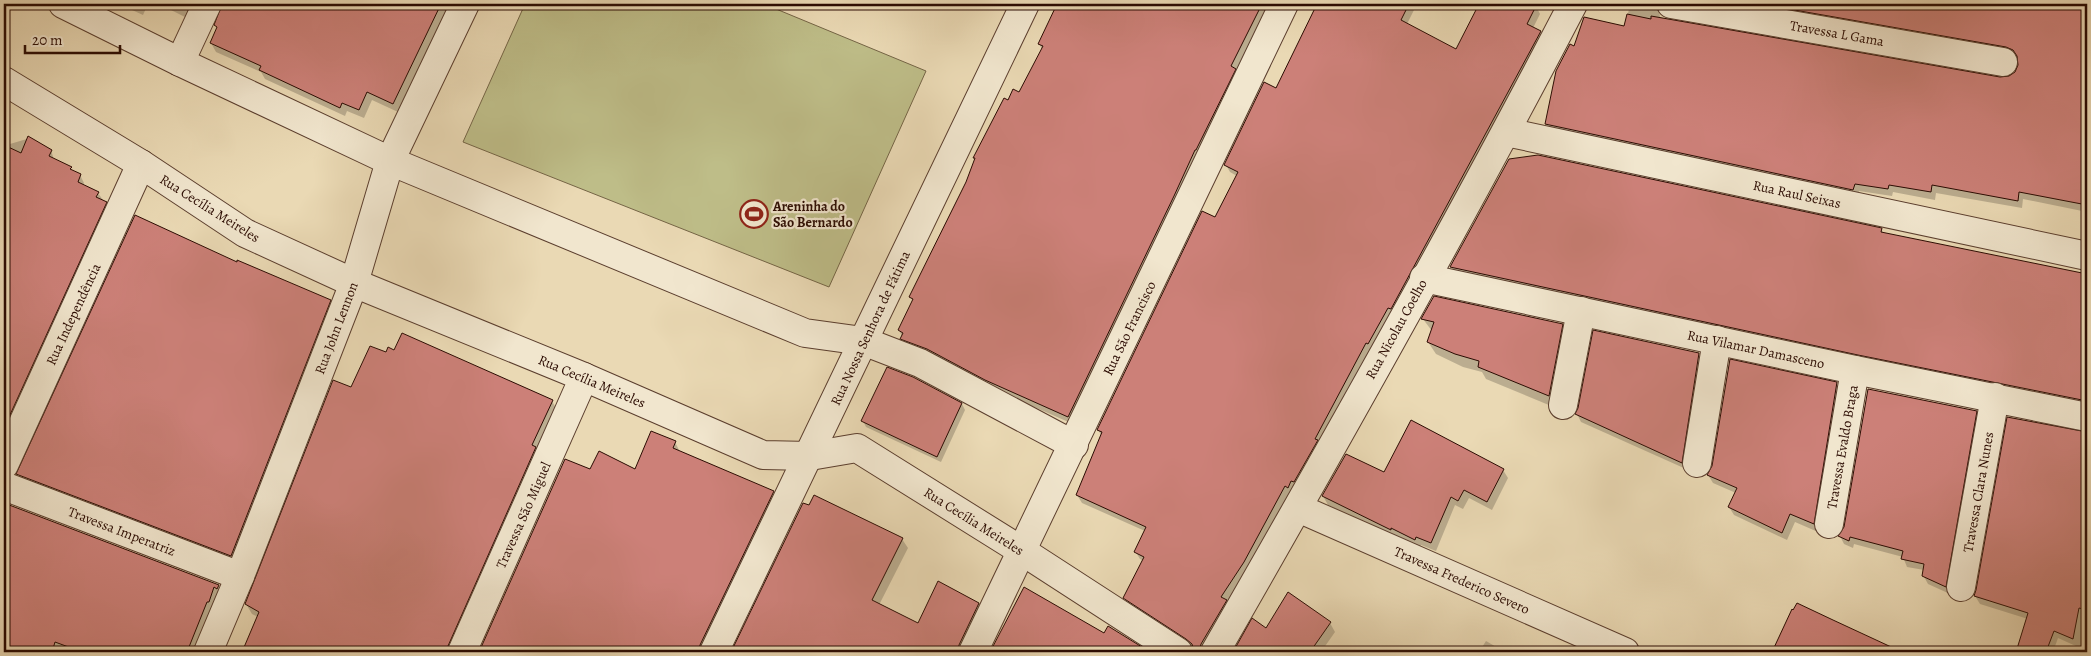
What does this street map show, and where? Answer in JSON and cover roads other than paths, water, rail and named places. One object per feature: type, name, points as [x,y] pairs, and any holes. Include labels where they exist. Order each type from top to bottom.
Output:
[{"type":"street","points":[[63,4],[180,62],[390,161],[805,333],[863,341],[920,363],[1074,445]]},
{"type":"street","points":[[180,62],[208,4]]},
{"type":"street","name":"Rua John Lennon","points":[[208,652],[240,576],[354,283],[390,161],[465,4]]},
{"type":"street","name":"Rua Nossa Senhora de Fátima","points":[[714,652],[810,456],[863,341],[1025,4]]},
{"type":"street","name":"Rua São Francisco","points":[[973,652],[1284,4]]},
{"type":"street","name":"Rua Nicolau Coelho","points":[[1215,652],[1298,508],[1506,132],[1573,4]]},
{"type":"street","name":"Travessa L Gama","points":[[1671,4],[2003,62]]},
{"type":"street","name":"Rua Cecília Meireles","points":[[4,82],[141,164],[245,233],[354,283],[584,377],[762,455],[810,456],[857,448],[1022,551],[1178,652]]},
{"type":"street","name":"Rua Raul Seixas","points":[[1506,132],[2087,256]]},
{"type":"street","name":"Rua Independência","points":[[4,465],[141,164]]},
{"type":"street","name":"Rua Vilamar Damasceno","points":[[1424,278],[1855,370],[2087,417]]},
{"type":"street","points":[[1563,405],[1581,312]]},
{"type":"street","points":[[1696,463],[1717,340]]},
{"type":"street","name":"Travessa Evaldo Braga","points":[[1828,524],[1855,370]]},
{"type":"street","name":"Travessa São Miguel","points":[[462,652],[584,377]]},
{"type":"street","name":"Travessa Clara Nunes","points":[[1961,587],[1995,398]]},
{"type":"street","name":"Travessa Imperatriz","points":[[4,486],[240,576]]},
{"type":"street","name":"Travessa Frederico Severo","points":[[1298,508],[1626,652]]},
{"type":"place","name":"Areninha do São Bernardo","points":[[754,214]]}]
